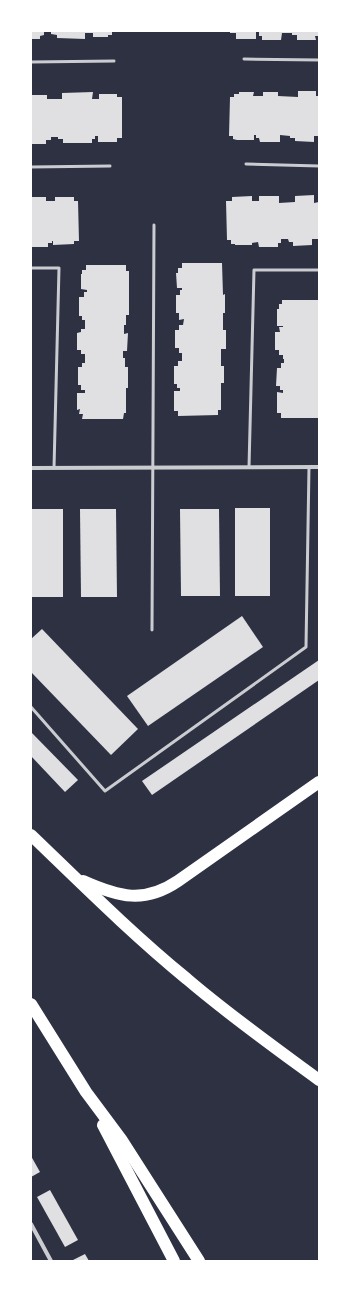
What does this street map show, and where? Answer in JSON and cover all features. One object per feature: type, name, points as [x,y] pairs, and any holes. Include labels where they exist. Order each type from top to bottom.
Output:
[{"type":"highway","points":[[73,876],[119,894],[143,896],[160,892],[319,782]]},
{"type":"highway","points":[[31,835],[133,932],[186,979],[319,1080]]},
{"type":"highway","points":[[31,1004],[86,1092],[174,1261]]},
{"type":"highway","points":[[86,1092],[121,1139],[199,1261]]},
{"type":"street","points":[[31,468],[319,467]]},
{"type":"street","points":[[31,1224],[51,1261]]},
{"type":"lane","points":[[244,59],[319,60]]},
{"type":"lane","points":[[31,62],[114,61]]},
{"type":"lane","points":[[246,164],[319,166]]},
{"type":"lane","points":[[31,167],[110,166]]},
{"type":"lane","points":[[152,630],[154,225]]},
{"type":"lane","points":[[31,268],[59,268],[54,468]]},
{"type":"lane","points":[[249,468],[254,270],[319,270]]},
{"type":"lane","points":[[31,707],[105,791],[306,647],[309,467]]},
{"type":"building","points":[[31,31],[44,31],[44,35],[40,36],[40,39],[31,39]]},
{"type":"building","points":[[51,31],[112,31],[112,35],[108,35],[108,37],[93,37],[93,33],[85,33],[85,39],[57,38],[57,35],[51,34]]},
{"type":"building","points":[[230,31],[256,31],[256,39],[236,39],[236,33],[230,33]]},
{"type":"building","points":[[259,31],[319,31],[319,36],[315,36],[316,40],[297,40],[297,35],[292,35],[292,33],[282,33],[281,40],[262,40],[262,36],[259,36]]},
{"type":"building","points":[[298,91],[316,91],[316,96],[319,96],[319,136],[314,136],[314,142],[295,141],[295,138],[290,138],[290,136],[280,135],[280,142],[260,142],[259,138],[256,138],[256,135],[254,135],[254,140],[237,140],[233,139],[233,136],[229,136],[230,97],[234,97],[234,94],[239,94],[239,92],[254,92],[253,96],[263,96],[263,92],[278,92],[278,96],[298,97]]},
{"type":"building","points":[[93,92],[92,99],[99,99],[99,94],[117,94],[117,97],[122,97],[122,138],[117,138],[117,142],[98,142],[98,136],[95,136],[95,139],[92,139],[92,143],[63,143],[63,139],[51,137],[51,140],[46,140],[46,144],[31,144],[31,95],[47,95],[47,99],[62,99],[62,93]]},
{"type":"building","points":[[314,195],[314,203],[319,202],[319,239],[312,239],[312,245],[293,246],[293,242],[289,242],[288,239],[281,239],[281,243],[278,243],[278,247],[259,247],[258,242],[252,243],[252,245],[235,245],[231,244],[231,240],[227,240],[226,201],[232,201],[232,197],[252,196],[252,201],[259,201],[259,196],[279,196],[279,203],[295,202],[295,196]]},
{"type":"building","points":[[31,197],[46,197],[46,201],[55,201],[55,197],[74,197],[74,201],[78,201],[79,241],[74,241],[74,244],[53,245],[52,241],[52,243],[48,243],[48,247],[31,247]]},
{"type":"building","points":[[182,263],[222,263],[223,295],[225,294],[223,330],[226,330],[226,349],[221,349],[221,366],[224,366],[224,383],[221,383],[221,410],[218,410],[218,415],[178,416],[178,411],[174,411],[174,391],[180,391],[180,388],[177,388],[177,384],[174,384],[174,366],[178,366],[178,361],[182,361],[182,353],[179,353],[179,348],[175,348],[175,330],[179,330],[179,325],[183,325],[184,319],[179,320],[179,313],[176,313],[176,295],[180,295],[180,290],[182,290],[182,288],[177,288],[176,273],[178,273],[178,268],[182,268]]},
{"type":"building","points":[[86,265],[126,265],[126,271],[129,271],[129,315],[126,315],[126,325],[124,325],[124,334],[128,333],[127,351],[123,351],[125,367],[128,367],[128,388],[126,388],[126,413],[124,413],[123,419],[82,419],[83,414],[79,414],[80,409],[77,410],[77,393],[85,393],[85,390],[81,390],[81,385],[78,385],[78,367],[82,367],[82,363],[85,363],[85,354],[81,354],[81,350],[77,350],[77,333],[81,332],[81,329],[85,329],[85,320],[82,320],[82,316],[79,316],[79,297],[84,297],[84,292],[87,292],[87,290],[81,289],[81,274],[82,270],[86,270]]},
{"type":"building","points":[[282,300],[319,300],[319,418],[281,418],[281,413],[277,413],[277,392],[283,393],[283,390],[280,390],[280,386],[276,386],[277,368],[281,368],[281,363],[284,363],[284,359],[283,355],[279,355],[279,350],[275,350],[275,332],[280,332],[279,327],[283,327],[277,326],[277,309],[279,309],[279,304],[282,304]]},
{"type":"building","points":[[235,508],[270,508],[270,596],[235,596]]},
{"type":"building","points":[[31,509],[63,509],[63,597],[31,597]]},
{"type":"building","points":[[80,509],[116,509],[117,597],[81,597]]},
{"type":"building","points":[[180,509],[219,509],[220,596],[181,596]]},
{"type":"building","points":[[242,616],[263,647],[148,726],[127,696]]},
{"type":"building","points":[[42,629],[138,729],[111,755],[31,672],[31,639]]},
{"type":"building","points":[[319,660],[319,680],[152,795],[142,781]]},
{"type":"building","points":[[31,732],[78,780],[65,792],[31,756]]},
{"type":"building","points":[[31,1156],[40,1172],[31,1177]]},
{"type":"building","points":[[50,1190],[78,1240],[65,1247],[37,1197]]},
{"type":"building","points":[[85,1254],[89,1261],[71,1261]]}]
